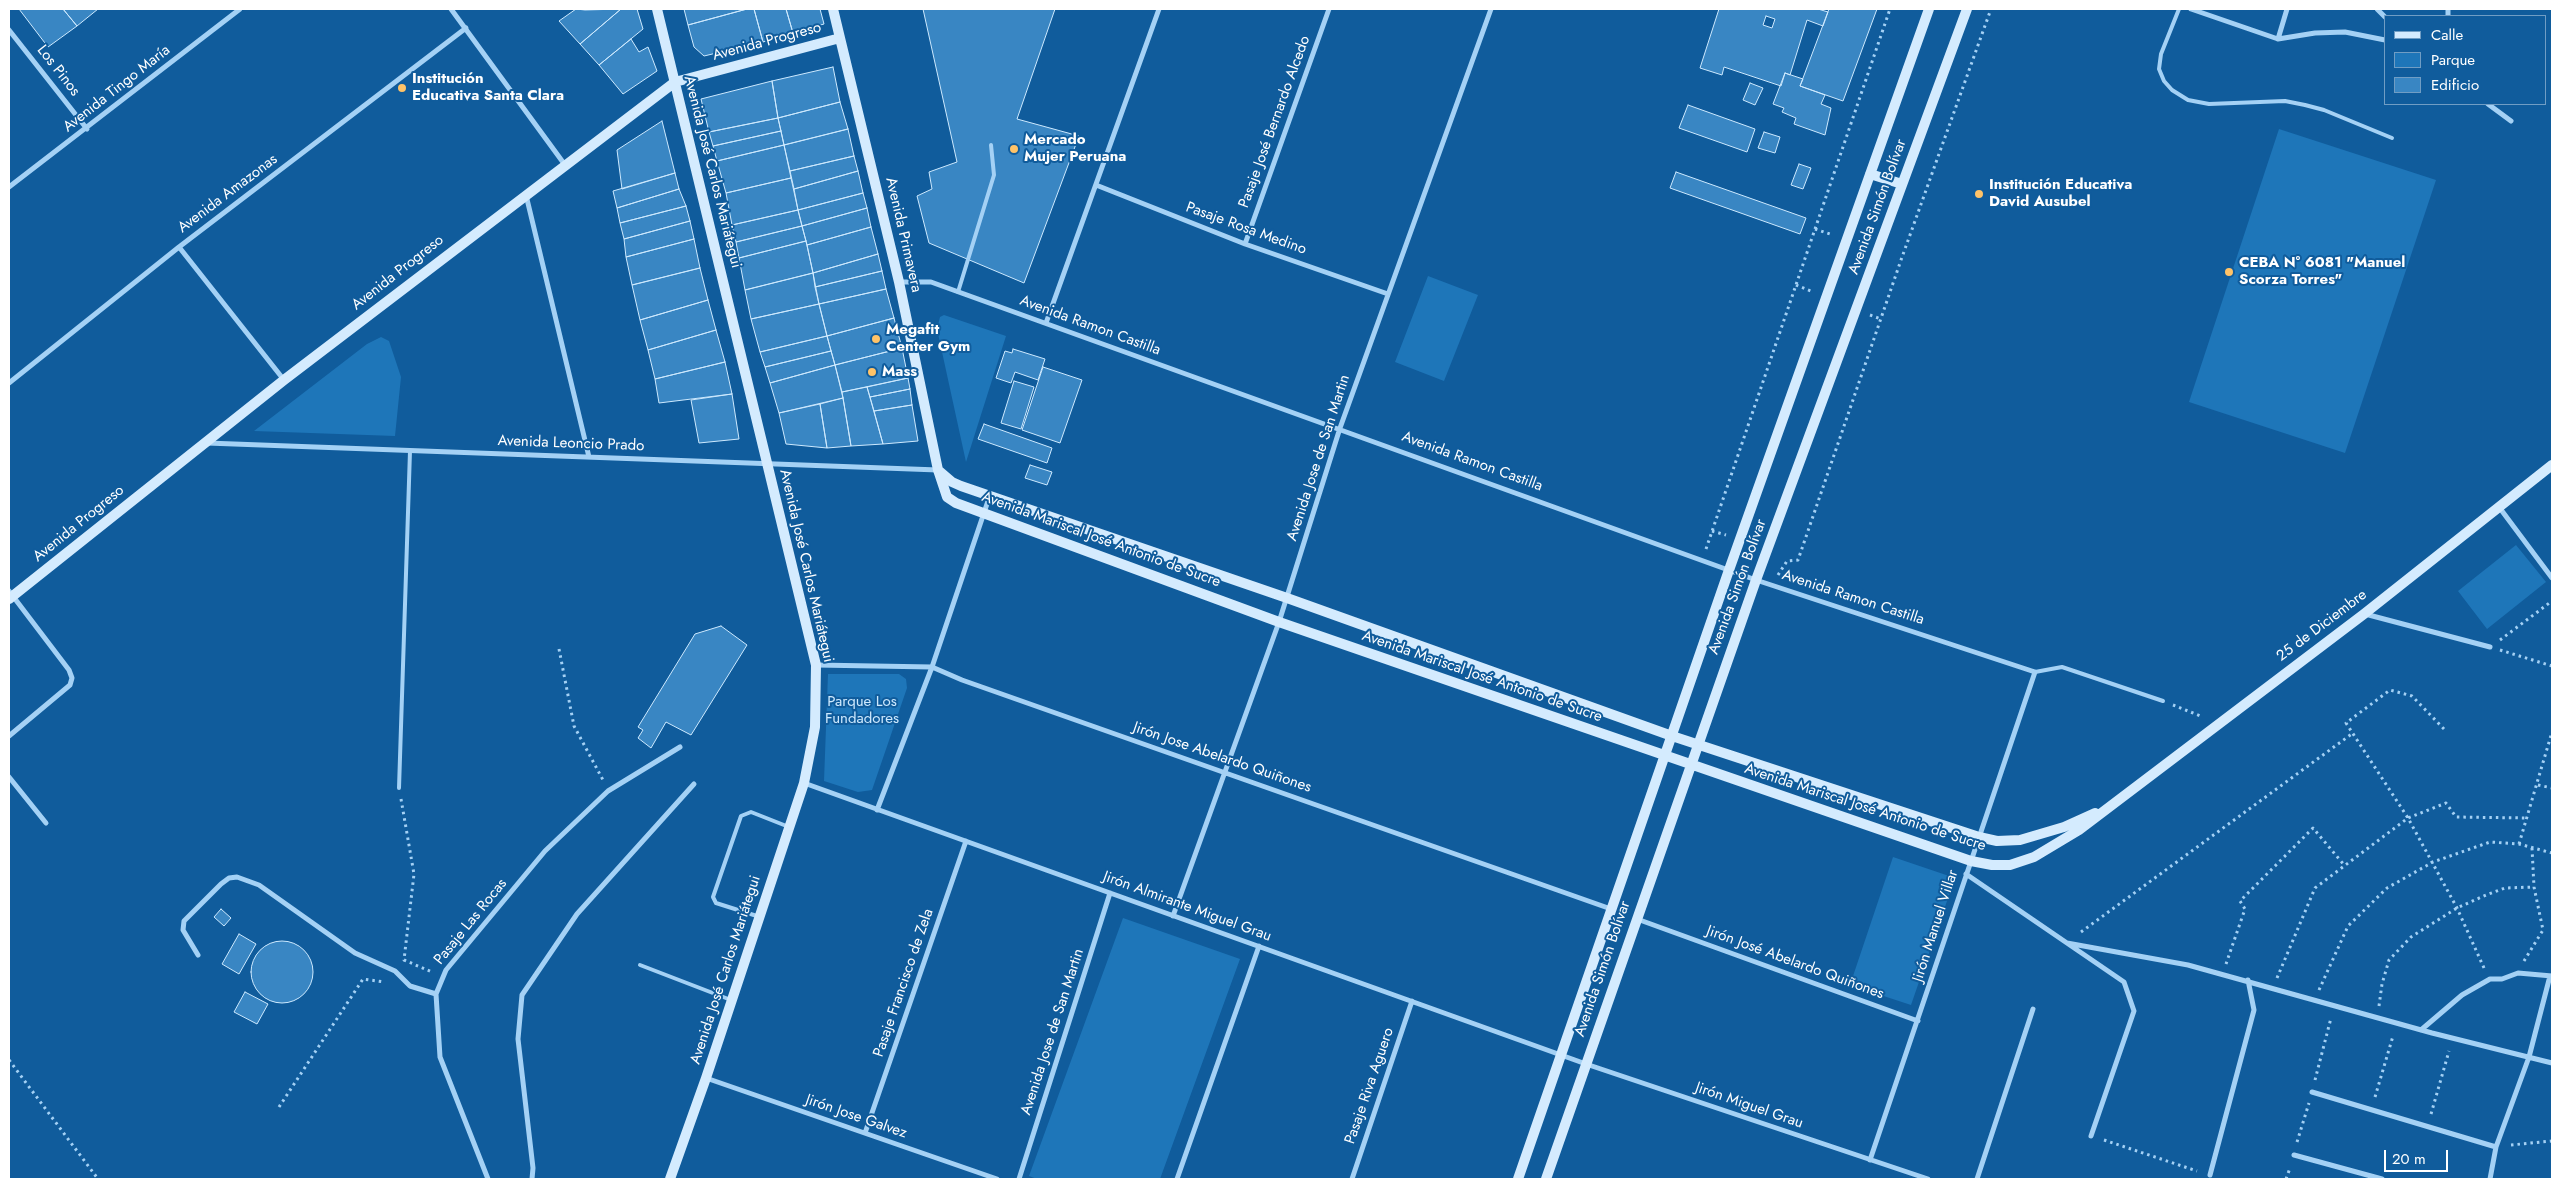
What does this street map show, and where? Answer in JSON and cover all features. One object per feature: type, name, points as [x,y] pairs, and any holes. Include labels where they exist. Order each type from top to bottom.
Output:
[{"type":"street","name":"Avenida Tingo María","points":[[9,187],[87,129],[240,9]]},
{"type":"street","points":[[453,9],[565,165]]},
{"type":"street","name":"Avenida José Carlos Mariátegui","points":[[657,9],[816,664],[815,728],[804,783],[706,1078],[670,1179]]},
{"type":"street","name":"Avenida Primavera","points":[[833,9],[899,282],[938,470]]},
{"type":"street","points":[[1046,324],[1160,9]]},
{"type":"street","name":"Pasaje José Bernardo Alcedo","points":[[1245,244],[1329,9]]},
{"type":"street","name":"Avenida Jose de San Martin","points":[[1173,916],[1279,622],[1340,428],[1490,9]]},
{"type":"street","name":"Avenida Simón Bolívar","points":[[1518,1179],[1613,910],[1729,570],[1929,9]]},
{"type":"street","name":"Avenida Simón Bolívar","points":[[1546,1179],[1756,580],[1967,9]]},
{"type":"street","points":[[2191,9],[2278,40],[2315,33],[2345,32],[2384,40]]},
{"type":"street","points":[[2278,40],[2287,9]]},
{"type":"street","name":"Avenida Amazonas","points":[[9,383],[179,247],[466,28]]},
{"type":"street","name":"Los Pinos","points":[[9,30],[87,129]]},
{"type":"street","name":"Avenida Progreso","points":[[10,595],[284,380],[675,82],[840,38]]},
{"type":"street","points":[[2489,105],[2511,121]]},
{"type":"street","points":[[1870,174],[1902,184]]},
{"type":"street","name":"Pasaje Rosa Medino","points":[[1096,185],[1245,244],[1388,294]]},
{"type":"street","points":[[526,194],[589,457]]},
{"type":"street","points":[[179,247],[284,380]]},
{"type":"street","name":"Avenida Ramon Castilla","points":[[899,282],[931,282],[1703,559],[1756,580],[2035,672]]},
{"type":"street","name":"Avenida Leoncio Prado","points":[[204,443],[938,470]]},
{"type":"street","name":"25 de Diciembre","points":[[2107,809],[2364,614],[2552,465]]},
{"type":"street","name":"Avenida Mariscal José Antonio de Sucre","points":[[938,470],[952,482],[1287,598],[1672,736],[1979,837],[1996,841],[2020,840],[2064,827],[2107,809]]},
{"type":"street","name":"Avenida Mariscal José Antonio de Sucre","points":[[938,470],[947,497],[956,503],[1279,622],[1665,757],[1971,861],[1992,865],[2010,865],[2034,857],[2079,830],[2107,809]]},
{"type":"street","points":[[877,810],[932,667],[990,495]]},
{"type":"street","points":[[2500,506],[2552,578]]},
{"type":"street","points":[[9,736],[70,686],[72,678],[69,670],[10,595]]},
{"type":"street","points":[[2364,614],[2490,647]]},
{"type":"street","name":"Jirón Jose Abelardo Quiñones","points":[[816,664],[932,667],[962,680],[1613,910]]},
{"type":"street","name":"Jirón Manuel Villar","points":[[1870,1160],[2035,672]]},
{"type":"street","name":"Pasaje Las Rocas","points":[[488,1179],[440,1057],[436,994],[446,970],[546,851],[608,791],[680,747]]},
{"type":"street","points":[[9,777],[46,823]]},
{"type":"street","name":"Jirón Almirante Miguel Grau","points":[[804,783],[1562,1055]]},
{"type":"street","points":[[532,1179],[533,1168],[518,1039],[522,996],[577,914],[694,784]]},
{"type":"street","name":"Pasaje Francisco de Zela","points":[[865,1133],[966,842]]},
{"type":"street","points":[[1966,874],[2124,982],[2134,1011],[2091,1136]]},
{"type":"street","points":[[198,955],[183,930],[184,921],[221,884],[229,878],[237,877],[259,885],[355,953],[395,971],[410,986],[436,994]]},
{"type":"street","name":"Avenida Jose de San Martin","points":[[1019,1179],[1110,893]]},
{"type":"street","name":"Jirón José Abelardo Quiñones","points":[[1637,919],[1918,1022]]},
{"type":"street","points":[[2067,943],[2106,948],[2248,980],[2397,1024],[2552,1063]]},
{"type":"street","points":[[1177,1179],[1259,946]]},
{"type":"street","points":[[2422,1030],[2462,995],[2490,980],[2502,979],[2518,973],[2551,976],[2529,1057],[2496,1147],[2490,1179]]},
{"type":"street","points":[[2210,1175],[2254,1010],[2248,980]]},
{"type":"street","name":"Pasaje Riva Aguero","points":[[1352,1179],[1412,1001]]},
{"type":"street","points":[[1978,1179],[2033,1009]]},
{"type":"street","name":"Jirón Miguel Grau","points":[[1562,1055],[1928,1179]]},
{"type":"street","name":"Jirón Jose Galvez","points":[[706,1078],[997,1179]]},
{"type":"street","points":[[2312,1092],[2496,1147]]},
{"type":"street","points":[[2294,1155],[2382,1179]]},
{"type":"lane","points":[[2178,9],[2162,54],[2159,69],[2164,81],[2188,100],[2209,104],[2285,102],[2305,105],[2324,110],[2392,138]]},
{"type":"lane","points":[[958,292],[994,175],[991,145]]},
{"type":"lane","points":[[400,788],[410,451]]},
{"type":"lane","points":[[2035,672],[2062,666],[2162,701]]},
{"type":"lane","points":[[760,917],[716,904],[713,897],[741,816],[751,812],[789,827]]},
{"type":"lane","points":[[640,965],[732,1000]]},
{"type":"path","points":[[1703,559],[1890,9]]},
{"type":"path","points":[[1772,585],[1787,561],[1798,560],[1901,260],[1991,9]]},
{"type":"path","points":[[2490,647],[2552,602]]},
{"type":"path","points":[[2490,647],[2552,666]]},
{"type":"path","points":[[559,649],[574,726],[608,791]]},
{"type":"path","points":[[2444,729],[2412,696],[2390,690],[2346,723],[2408,818],[2433,862],[2457,908],[2490,980]]},
{"type":"path","points":[[2162,701],[2220,723]]},
{"type":"path","points":[[2067,943],[2353,732]]},
{"type":"path","points":[[2518,844],[2538,785],[2552,732]]},
{"type":"path","points":[[2538,785],[2552,788]]},
{"type":"path","points":[[400,788],[414,874],[404,960],[432,972],[446,970]]},
{"type":"path","points":[[2273,988],[2315,888],[2408,818],[2446,804],[2456,816],[2527,818]]},
{"type":"path","points":[[2222,974],[2245,909],[2240,901],[2313,828],[2345,866]]},
{"type":"path","points":[[2314,1000],[2348,926],[2387,888],[2433,862],[2490,842],[2518,844],[2552,853]]},
{"type":"path","points":[[2518,973],[2543,930],[2534,887],[2532,848]]},
{"type":"path","points":[[2378,1018],[2382,984],[2389,960],[2411,937],[2457,908],[2505,888],[2534,887]]},
{"type":"path","points":[[279,1107],[363,979],[410,986]]},
{"type":"path","points":[[2371,1110],[2397,1024]]},
{"type":"path","points":[[2428,1127],[2453,1038]]},
{"type":"path","points":[[9,1060],[98,1179]]},
{"type":"path","points":[[2091,1136],[2210,1175]]},
{"type":"path","points":[[2496,1147],[2552,1141]]},
{"type":"green space","points":[[2279,129],[2436,180],[2345,453],[2189,402]]},
{"type":"green space","points":[[1428,276],[1478,295],[1444,381],[1395,362]]},
{"type":"green space","points":[[944,315],[1006,336],[966,462],[937,329],[940,317]]},
{"type":"green space","points":[[381,337],[389,341],[401,377],[395,436],[254,431],[367,344]]},
{"type":"green space","points":[[2516,545],[2546,582],[2487,629],[2458,591]]},
{"type":"green space","name":"Parque Los Fundadores","points":[[828,674],[899,674],[906,679],[907,688],[872,790],[858,792],[824,781]]},
{"type":"green space","points":[[1893,857],[1955,878],[1911,1005],[1850,985]]},
{"type":"green space","points":[[1123,918],[1240,959],[1160,1179],[1037,1179],[1029,1176]]},
{"type":"building","points":[[19,9],[63,9],[77,26],[48,47]]},
{"type":"building","points":[[63,9],[98,9],[77,26]]},
{"type":"building","points":[[576,9],[621,9],[580,44],[559,21]]},
{"type":"building","points":[[621,9],[637,9],[643,29],[599,65],[580,44]]},
{"type":"building","points":[[684,9],[747,9],[688,25]]},
{"type":"building","points":[[747,9],[754,9],[763,42],[704,56],[694,47],[688,25]]},
{"type":"building","points":[[754,9],[786,9],[793,33],[763,42]]},
{"type":"building","points":[[786,9],[820,9],[824,24],[793,33]]},
{"type":"building","name":"Mercado Mujer Peruana","points":[[923,9],[1055,9],[1017,119],[1079,136],[1024,283],[929,243],[917,196],[932,189],[929,172],[957,162]]},
{"type":"building","points":[[1719,9],[1818,9],[1828,12],[1823,26],[1807,20],[1790,75],[1785,73],[1781,86],[1724,67],[1722,75],[1700,68]],"holes":[[[1766,16],[1775,19],[1772,28],[1763,25]]]},
{"type":"building","points":[[1829,9],[1877,9],[1843,101],[1800,86]]},
{"type":"building","points":[[631,39],[639,52],[648,47],[657,71],[623,94],[599,65]]},
{"type":"building","points":[[833,67],[840,102],[778,118],[772,81]]},
{"type":"building","points":[[1785,73],[1803,79],[1800,86],[1825,95],[1821,104],[1831,108],[1825,135],[1794,124],[1796,118],[1782,112],[1784,108],[1773,104]]},
{"type":"building","points":[[772,81],[778,118],[709,132],[701,99]]},
{"type":"building","points":[[1750,83],[1763,88],[1755,105],[1743,100]]},
{"type":"building","points":[[840,102],[848,129],[784,145],[778,118]]},
{"type":"building","points":[[1688,105],[1755,129],[1747,152],[1679,128]]},
{"type":"building","points":[[778,118],[781,131],[713,146],[709,132]]},
{"type":"building","points":[[662,121],[675,173],[622,189],[617,150]]},
{"type":"building","points":[[848,129],[854,156],[790,171],[784,145]]},
{"type":"building","points":[[781,131],[784,145],[717,161],[713,146]]},
{"type":"building","points":[[1764,132],[1780,137],[1775,153],[1758,148]]},
{"type":"building","points":[[784,145],[791,178],[726,193],[717,161]]},
{"type":"building","points":[[854,156],[858,171],[794,189],[790,171]]},
{"type":"building","points":[[1799,164],[1811,168],[1803,189],[1791,185]]},
{"type":"building","points":[[858,171],[863,193],[798,210],[794,189]]},
{"type":"building","points":[[1676,172],[1806,218],[1800,234],[1670,188]]},
{"type":"building","points":[[675,173],[679,189],[617,208],[613,191]]},
{"type":"building","points":[[791,178],[798,210],[732,225],[726,193]]},
{"type":"building","points":[[679,189],[686,206],[620,223],[617,208]]},
{"type":"building","points":[[863,193],[867,208],[802,226],[798,210]]},
{"type":"building","points":[[686,206],[690,221],[624,239],[620,223]]},
{"type":"building","points":[[867,208],[871,227],[807,245],[802,226]]},
{"type":"building","points":[[798,210],[802,226],[736,242],[732,225]]},
{"type":"building","points":[[690,221],[694,239],[626,257],[624,239]]},
{"type":"building","points":[[802,226],[806,241],[739,258],[736,242]]},
{"type":"building","points":[[871,227],[878,254],[813,273],[807,245]]},
{"type":"building","points":[[694,239],[700,268],[632,285],[626,257]]},
{"type":"building","points":[[806,241],[813,273],[745,290],[739,258]]},
{"type":"building","points":[[878,254],[882,271],[815,287],[813,273]]},
{"type":"building","points":[[700,268],[708,300],[640,320],[632,285]]},
{"type":"building","points":[[882,271],[886,289],[819,304],[815,287]]},
{"type":"building","points":[[813,273],[819,304],[751,319],[745,290]]},
{"type":"building","points":[[886,289],[894,318],[827,336],[819,304]]},
{"type":"building","points":[[708,300],[716,330],[648,350],[640,320]]},
{"type":"building","points":[[819,304],[827,336],[760,352],[751,319]]},
{"type":"building","points":[[894,318],[902,348],[835,365],[827,336]]},
{"type":"building","points":[[716,330],[725,362],[655,379],[648,350]]},
{"type":"building","points":[[827,336],[831,351],[765,367],[760,352]]},
{"type":"building","name":"Mass","points":[[902,348],[908,378],[842,392],[835,365]]},
{"type":"building","points":[[1013,349],[1045,359],[1038,380],[1015,372],[1011,383],[996,378],[1005,351],[1012,353]]},
{"type":"building","points":[[831,351],[835,365],[770,383],[765,367]]},
{"type":"building","points":[[725,362],[732,394],[659,403],[655,379]]},
{"type":"building","points":[[835,365],[843,398],[779,413],[770,383]]},
{"type":"building","points":[[1043,367],[1082,380],[1060,443],[1022,430]]},
{"type":"building","points":[[908,378],[910,389],[870,397],[867,387]]},
{"type":"building","points":[[1014,381],[1034,387],[1021,429],[1001,423]]},
{"type":"building","points":[[867,387],[883,444],[851,446],[842,392]]},
{"type":"building","points":[[910,389],[912,405],[874,411],[870,397]]},
{"type":"building","points":[[732,394],[739,439],[699,443],[691,400]]},
{"type":"building","points":[[843,398],[851,446],[827,448],[820,404]]},
{"type":"building","points":[[820,404],[827,448],[786,444],[779,413]]},
{"type":"building","points":[[912,405],[918,441],[883,444],[874,411]]},
{"type":"building","points":[[984,424],[1052,448],[1047,463],[978,439]]},
{"type":"building","points":[[1030,465],[1052,472],[1047,485],[1025,478]]},
{"type":"building","points":[[721,626],[747,645],[691,735],[666,722],[651,748],[638,738],[643,730],[638,727],[695,634]]},
{"type":"building","points":[[221,909],[231,918],[224,926],[214,917]]},
{"type":"building","points":[[239,934],[256,944],[239,974],[222,964]]},
{"type":"building","points":[[282,941],[294,943],[304,950],[311,960],[313,972],[311,984],[304,994],[294,1001],[282,1003],[270,1001],[260,994],[253,984],[251,972],[253,960],[260,950],[270,943]]},
{"type":"building","points":[[245,992],[268,1004],[257,1024],[234,1012]]},
{"type":"place","name":"Institución Educativa Santa Clara","points":[[402,88]]},
{"type":"place","name":"Mercado Mujer Peruana","points":[[1014,149]]},
{"type":"place","name":"Institución Educativa David Ausubel","points":[[1979,194]]},
{"type":"place","name":"CEBA N° 6081 \"Manuel Scorza Torres\"","points":[[2229,272]]},
{"type":"place","name":"Megafit Center Gym","points":[[876,339]]},
{"type":"place","name":"Mass","points":[[872,372]]}]
